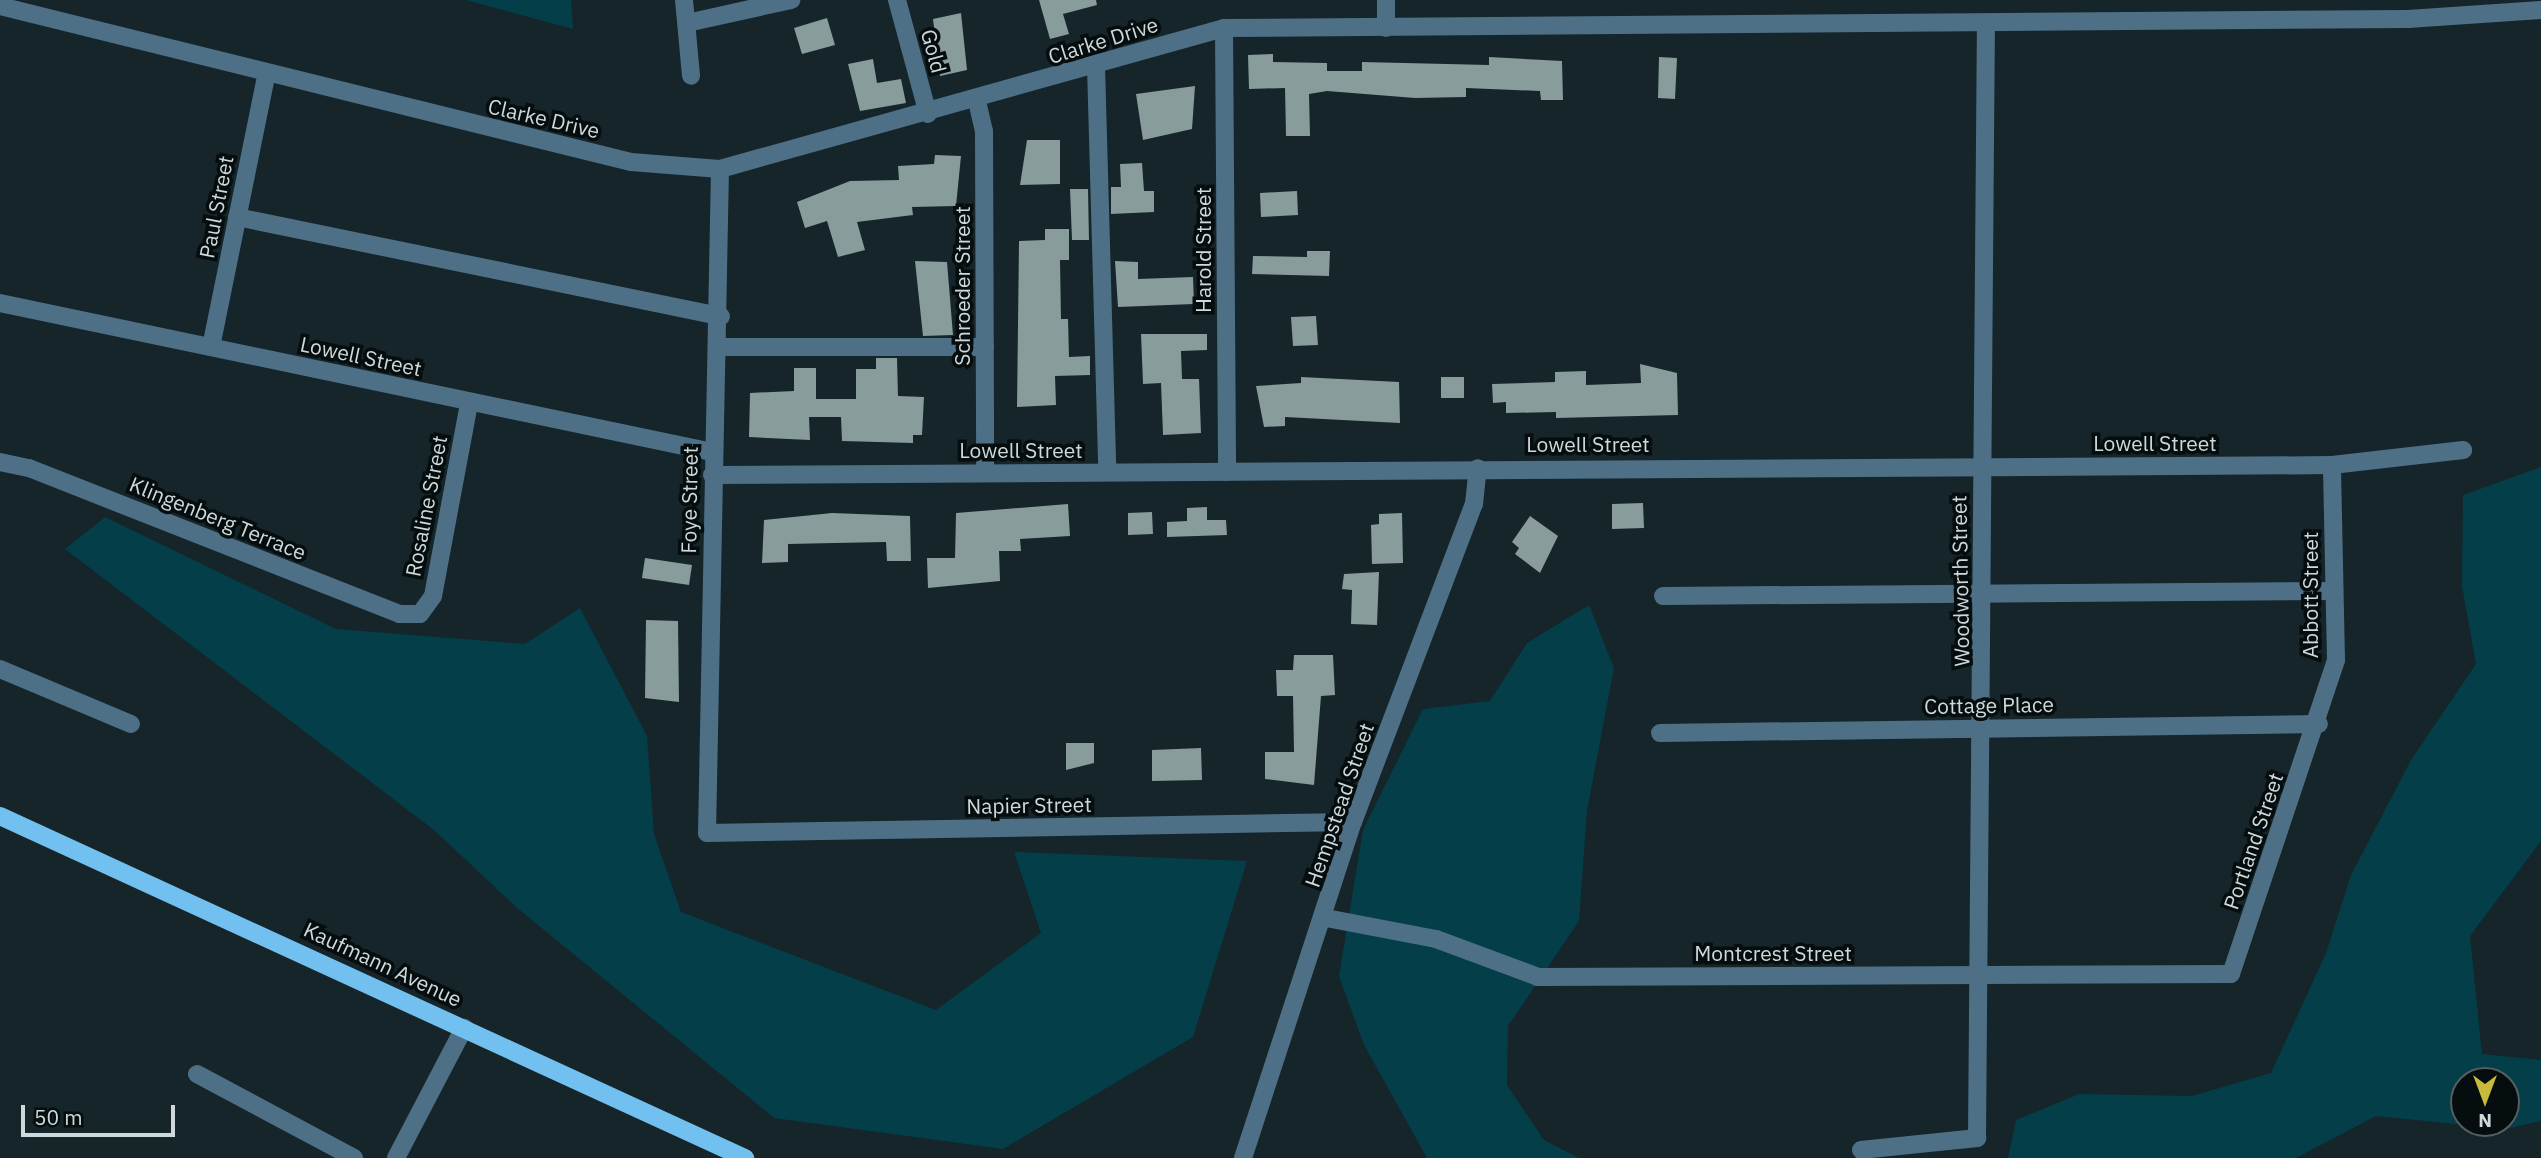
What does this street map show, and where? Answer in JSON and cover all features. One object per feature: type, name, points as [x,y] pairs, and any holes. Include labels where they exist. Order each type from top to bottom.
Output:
[{"type":"main road","name":"Kaufmann Avenue","points":[[0,816],[745,1158]]},
{"type":"street","points":[[684,0],[691,76]]},
{"type":"street","points":[[687,23],[791,0]]},
{"type":"street","name":"Gold","points":[[897,0],[928,114]]},
{"type":"street","points":[[1386,0],[1386,28]]},
{"type":"street","name":"Clarke Drive","points":[[0,6],[266,76],[631,162],[720,169],[977,101],[1224,27],[2408,19],[2541,10]]},
{"type":"street","name":"Woodworth Street","points":[[1861,1150],[1977,1138],[1984,727],[1982,466],[1986,23]]},
{"type":"street","name":"Harold Street","points":[[1224,27],[1227,472]]},
{"type":"street","points":[[1096,66],[1107,472]]},
{"type":"street","name":"Paul Street","points":[[211,347],[266,76]]},
{"type":"street","name":"Schroeder Street","points":[[977,101],[985,131],[985,472]]},
{"type":"street","name":"Foye Street","points":[[706,833],[712,452],[721,316],[720,169]]},
{"type":"street","points":[[237,217],[721,316]]},
{"type":"street","name":"Lowell Street","points":[[0,303],[712,452]]},
{"type":"street","points":[[719,347],[985,347]]},
{"type":"street","name":"Rosaline Street","points":[[420,614],[433,596],[469,403]]},
{"type":"street","name":"Lowell Street","points":[[712,475],[1478,468],[2332,465],[2463,450]]},
{"type":"street","name":"Klingenberg Terrace","points":[[0,462],[29,468],[399,614],[420,614]]},
{"type":"street","name":"Abbott Street","points":[[2319,724],[2336,660],[2332,465]]},
{"type":"street","name":"Hempstead Street","points":[[1242,1158],[1326,918],[1353,822],[1474,504],[1478,468]]},
{"type":"street","points":[[1663,596],[2334,591]]},
{"type":"street","points":[[0,669],[131,724]]},
{"type":"street","name":"Cottage Place","points":[[1660,733],[2319,724]]},
{"type":"street","name":"Portland Street","points":[[2231,974],[2319,724]]},
{"type":"street","name":"Napier Street","points":[[706,833],[1353,822]]},
{"type":"street","name":"Montcrest Street","points":[[1326,918],[1436,939],[1538,977],[2231,974]]},
{"type":"street","points":[[396,1158],[464,1028]]},
{"type":"street","points":[[197,1074],[354,1158]]},
{"type":"shaded area","points":[[466,0],[571,0],[573,29]]},
{"type":"shaded area","points":[[2541,467],[2541,841],[2470,936],[2482,1054],[2541,1060],[2541,1121],[2520,1126],[2520,1067],[2450,1067],[2450,1123],[2376,1116],[2296,1158],[2008,1158],[2016,1120],[2079,1094],[2192,1096],[2271,1073],[2326,953],[2351,875],[2411,760],[2476,664],[2462,586],[2463,495]]},
{"type":"shaded area","points":[[105,517],[336,629],[525,644],[580,608],[647,736],[654,834],[681,912],[936,1010],[1041,933],[1014,852],[1247,861],[1193,1037],[1003,1149],[774,1118],[516,907],[434,830],[65,549]]},
{"type":"shaded area","points":[[1589,605],[1614,668],[1587,811],[1579,921],[1508,1026],[1507,1085],[1544,1140],[1579,1158],[1427,1158],[1364,1045],[1339,976],[1363,830],[1423,709],[1490,701],[1527,643]]},
{"type":"building","points":[[1039,0],[1096,0],[1097,5],[1063,14],[1069,34],[1050,39]]},
{"type":"building","points":[[961,13],[967,70],[940,76],[933,19]]},
{"type":"building","points":[[827,18],[835,45],[802,54],[794,28]]},
{"type":"building","points":[[1273,54],[1273,62],[1327,63],[1327,71],[1362,71],[1362,62],[1489,65],[1489,57],[1562,61],[1563,100],[1541,100],[1540,91],[1466,88],[1466,97],[1415,98],[1327,91],[1309,94],[1310,136],[1286,136],[1285,88],[1249,89],[1248,55]]},
{"type":"building","points":[[1659,57],[1677,58],[1675,99],[1658,98]]},
{"type":"building","points":[[873,59],[877,83],[901,79],[906,103],[860,111],[848,64]]},
{"type":"building","points":[[1195,86],[1192,129],[1143,140],[1136,94]]},
{"type":"building","points":[[1027,140],[1060,140],[1060,184],[1020,185]]},
{"type":"building","points":[[935,155],[961,156],[956,206],[912,207],[913,215],[857,222],[865,250],[838,257],[827,221],[805,228],[797,202],[850,181],[899,180],[898,166],[934,164]]},
{"type":"building","points":[[1142,163],[1144,191],[1154,191],[1154,212],[1111,214],[1111,187],[1121,187],[1120,164]]},
{"type":"building","points":[[1070,189],[1088,189],[1089,240],[1072,240]]},
{"type":"building","points":[[1297,191],[1298,215],[1261,217],[1260,193]]},
{"type":"building","points":[[1045,229],[1069,229],[1069,260],[1060,260],[1061,319],[1068,319],[1069,357],[1090,356],[1090,375],[1055,376],[1056,405],[1017,407],[1019,241],[1045,240]]},
{"type":"building","points":[[1307,251],[1330,251],[1329,276],[1252,274],[1253,256],[1307,257]]},
{"type":"building","points":[[915,261],[947,262],[953,335],[923,336]]},
{"type":"building","points":[[1115,261],[1138,262],[1138,279],[1193,277],[1194,304],[1118,307]]},
{"type":"building","points":[[1316,316],[1318,345],[1293,346],[1291,317]]},
{"type":"building","points":[[1141,334],[1207,334],[1207,350],[1181,351],[1182,379],[1199,379],[1201,433],[1163,435],[1161,383],[1143,384]]},
{"type":"building","points":[[876,358],[897,358],[898,396],[924,397],[922,435],[913,435],[913,443],[842,441],[841,417],[809,417],[810,440],[749,437],[750,393],[794,391],[794,368],[816,368],[816,399],[856,399],[856,369],[876,369]]},
{"type":"building","points":[[1640,364],[1677,373],[1678,415],[1556,418],[1556,412],[1506,413],[1506,402],[1493,403],[1492,384],[1555,382],[1555,372],[1586,371],[1586,385],[1641,383]]},
{"type":"building","points":[[1301,377],[1399,382],[1400,423],[1285,417],[1285,426],[1264,427],[1256,386],[1301,383]]},
{"type":"building","points":[[1441,377],[1464,377],[1464,398],[1441,398]]},
{"type":"building","points":[[1643,503],[1644,528],[1612,529],[1612,504]]},
{"type":"building","points":[[1068,504],[1070,536],[1020,539],[1021,551],[999,551],[1000,581],[928,588],[927,558],[955,558],[956,513]]},
{"type":"building","points":[[1207,507],[1207,520],[1226,520],[1227,535],[1167,537],[1167,522],[1187,521],[1187,508]]},
{"type":"building","points":[[1152,512],[1153,534],[1128,535],[1128,513]]},
{"type":"building","points":[[832,513],[910,516],[911,561],[887,561],[886,542],[788,544],[788,562],[762,563],[764,520]]},
{"type":"building","points":[[1402,513],[1403,563],[1372,564],[1371,525],[1379,524],[1379,514]]},
{"type":"building","points":[[1530,516],[1558,536],[1540,573],[1515,554],[1519,548],[1512,542]]},
{"type":"building","points":[[645,558],[692,565],[689,585],[642,578]]},
{"type":"building","points":[[1379,572],[1377,625],[1351,624],[1352,590],[1342,589],[1344,574]]},
{"type":"building","points":[[646,620],[678,621],[679,702],[645,698]]},
{"type":"building","points":[[1294,655],[1333,655],[1335,695],[1321,696],[1314,785],[1265,779],[1265,752],[1294,752],[1293,696],[1277,696],[1276,670],[1293,670]]},
{"type":"building","points":[[1066,743],[1094,743],[1094,763],[1066,770]]},
{"type":"building","points":[[1201,748],[1202,780],[1152,781],[1152,750]]}]
